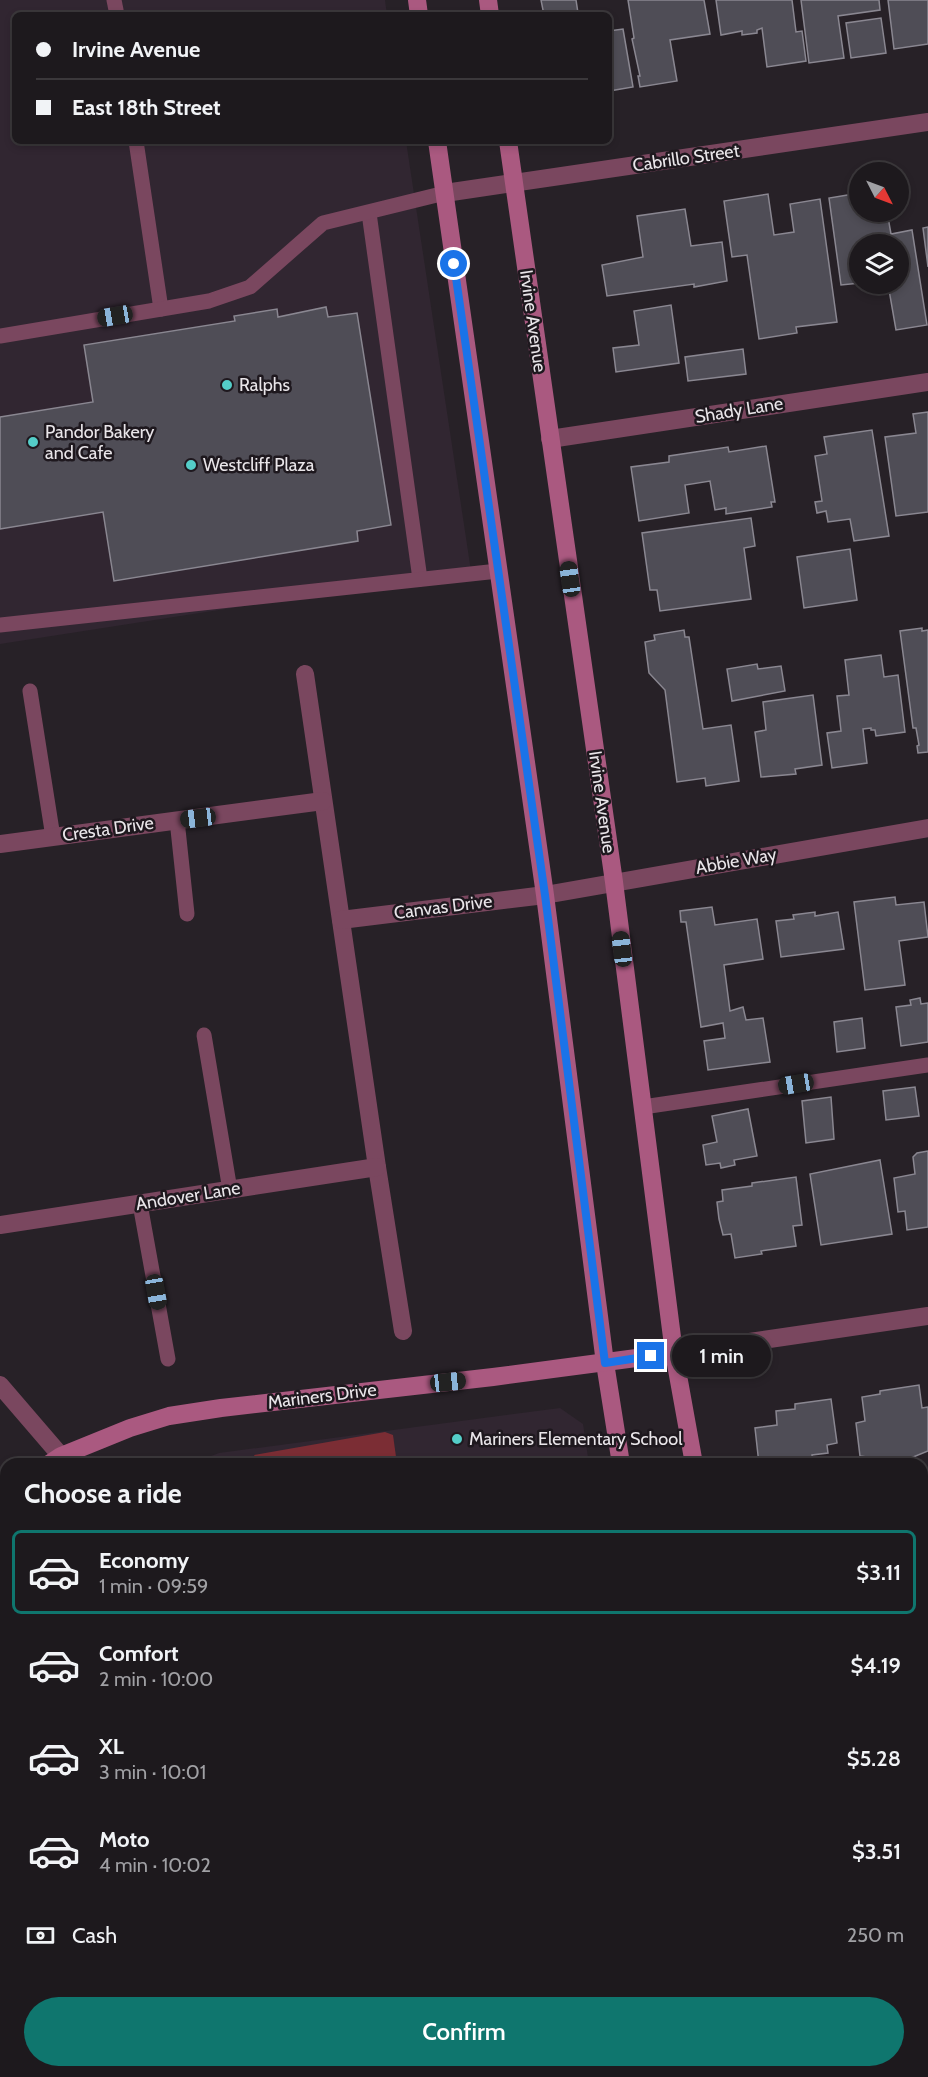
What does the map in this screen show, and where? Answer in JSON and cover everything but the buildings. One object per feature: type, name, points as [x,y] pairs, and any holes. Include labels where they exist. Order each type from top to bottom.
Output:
[{"type":"main road","points":[[437,144],[545,895],[605,1363],[620,1458]]},
{"type":"main road","name":"Irvine Avenue","points":[[508,144],[614,882],[674,1353],[693,1458]]},
{"type":"main road","name":"Mariners Drive","points":[[60,1458],[130,1428],[169,1416],[674,1353]]},
{"type":"street","name":"Cabrillo Street","points":[[445,193],[928,122]]},
{"type":"street","name":"Shady Lane","points":[[550,439],[928,382]]},
{"type":"street","points":[[305,674],[403,1331]]},
{"type":"street","name":"Cresta Drive","points":[[0,844],[324,801]]},
{"type":"street","name":"Abbie Way","points":[[545,895],[928,828]]},
{"type":"street","name":"Canvas Drive","points":[[341,920],[545,895]]},
{"type":"street","name":"Andover Lane","points":[[0,1225],[377,1167]]},
{"type":"street","points":[[674,1353],[928,1316]]},
{"type":"street","points":[[0,1385],[54,1458]]},
{"type":"lane","points":[[136,144],[161,309]]},
{"type":"lane","points":[[0,336],[209,301],[250,287],[323,223],[445,193]]},
{"type":"lane","points":[[369,213],[420,579]]},
{"type":"lane","points":[[0,625],[498,571]]},
{"type":"lane","points":[[30,691],[53,837]]},
{"type":"lane","points":[[177,820],[187,914]]},
{"type":"lane","points":[[204,1035],[230,1190]]},
{"type":"lane","points":[[643,1107],[928,1065]]},
{"type":"lane","points":[[141,1204],[168,1359]]},
{"type":"shaded area","points":[[0,0],[385,0],[387,12],[12,12],[12,144],[406,144],[471,571],[0,644]]},
{"type":"shaded area","name":"Mariners Elementary School","points":[[560,1408],[583,1424],[588,1458],[206,1458],[219,1453]]},
{"type":"shaded area","points":[[385,1432],[393,1435],[396,1458],[256,1458],[254,1455]]},
{"type":"place","name":"Ralphs","points":[[227,385]]},
{"type":"place","name":"Pandor Bakery and Cafe","points":[[33,442]]},
{"type":"place","name":"Westcliff Plaza","points":[[191,465]]},
{"type":"place","name":"Mariners Elementary School","points":[[457,1439]]},
{"type":"route","points":[[454,264],[545,895],[605,1363],[651,1356]]}]
